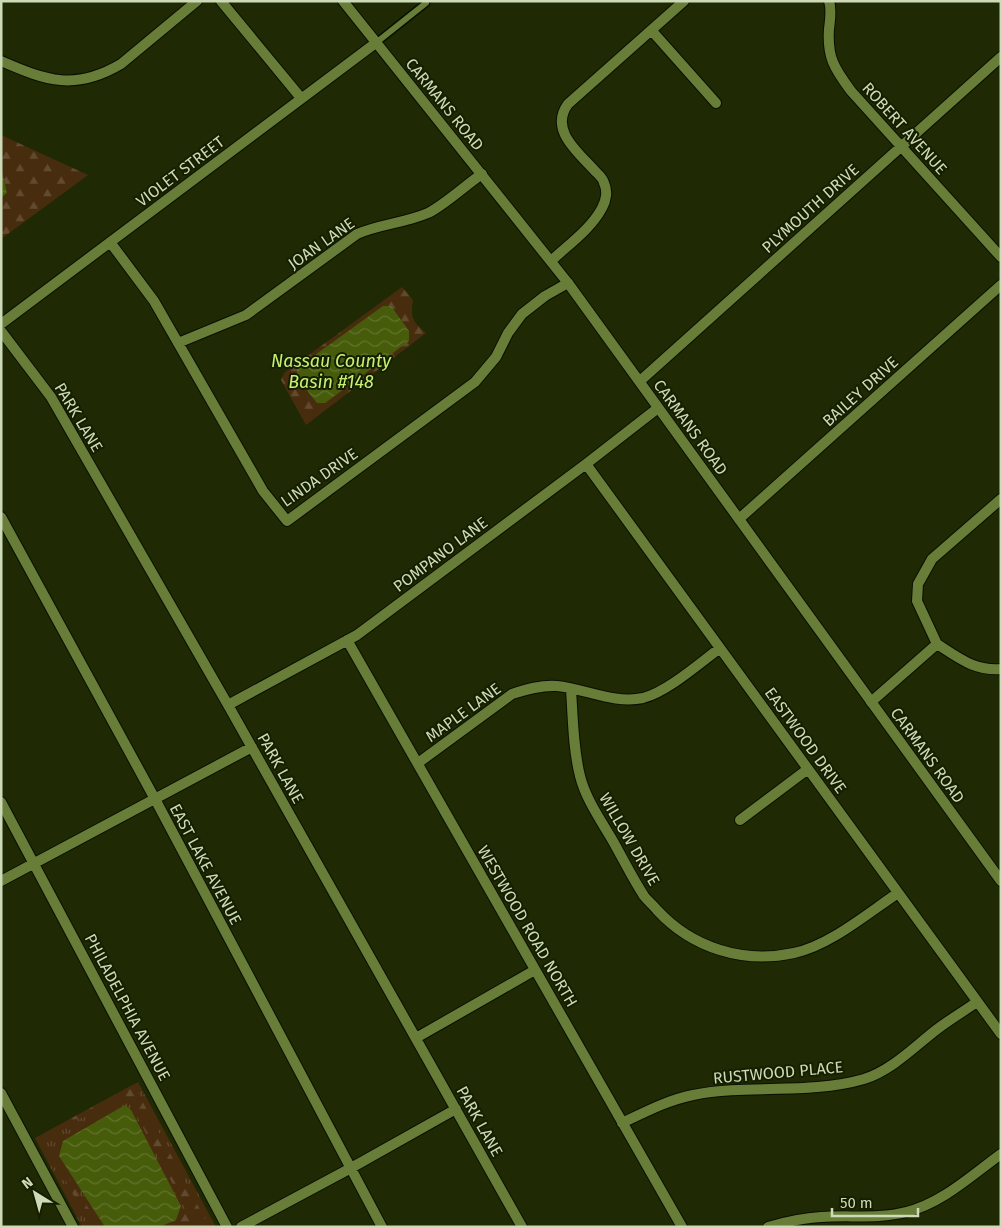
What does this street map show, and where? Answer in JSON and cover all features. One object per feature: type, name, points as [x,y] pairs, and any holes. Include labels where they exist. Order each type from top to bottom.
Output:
[{"type":"street","points":[[1,61],[46,78],[68,81],[90,78],[121,64],[197,1]]},
{"type":"street","points":[[221,1],[301,98]]},
{"type":"street","name":"CARMANS ROAD","points":[[343,1],[551,260],[1001,881]]},
{"type":"street","points":[[551,260],[593,222],[602,207],[607,193],[604,182],[568,141],[563,132],[560,124],[564,110],[568,104],[684,1]]},
{"type":"street","name":"ROBERT AVENUE","points":[[830,1],[828,44],[830,58],[836,70],[850,90],[1001,257]]},
{"type":"street","points":[[652,31],[716,103]]},
{"type":"street","name":"VIOLET STREET","points":[[1,324],[377,42]]},
{"type":"street","name":"PLYMOUTH DRIVE","points":[[640,381],[1001,57]]},
{"type":"street","name":"JOAN LANE","points":[[178,343],[246,315],[357,234],[372,227],[415,218],[430,212],[482,174]]},
{"type":"street","name":"LINDA DRIVE","points":[[110,242],[154,301],[263,491],[287,521],[475,382],[496,357],[508,332],[522,314],[545,296],[568,283]]},
{"type":"street","name":"BAILEY DRIVE","points":[[739,519],[1001,285]]},
{"type":"street","name":"PARK LANE","points":[[1,331],[51,397],[252,747],[522,1227]]},
{"type":"street","name":"POMPANO LANE","points":[[228,705],[357,635],[658,408]]},
{"type":"street","name":"EASTWOOD DRIVE","points":[[586,464],[1001,1034]]},
{"type":"street","points":[[1001,499],[932,559],[918,584],[917,601],[937,644],[972,666],[988,670],[1001,669]]},
{"type":"street","name":"EAST LAKE AVENUE","points":[[1,517],[382,1227]]},
{"type":"street","name":"WESTWOOD ROAD NORTH","points":[[348,640],[682,1227]]},
{"type":"street","points":[[871,702],[937,644]]},
{"type":"street","name":"MAPLE LANE","points":[[418,763],[512,694],[526,689],[559,686],[614,699],[644,698],[662,690],[720,648]]},
{"type":"street","name":"WILLOW DRIVE","points":[[571,690],[575,753],[580,778],[589,798],[645,897],[668,922],[688,936],[711,948],[743,956],[768,957],[794,953],[827,941],[898,893]]},
{"type":"street","points":[[1,881],[252,747]]},
{"type":"street","points":[[740,820],[808,769]]},
{"type":"street","name":"PHILADELPHIA AVENUE","points":[[1,802],[227,1227]]},
{"type":"street","points":[[416,1038],[535,970]]},
{"type":"street","name":"RUSTWOOD PLACE","points":[[622,1123],[662,1104],[693,1095],[730,1090],[837,1085],[866,1078],[896,1062],[937,1029],[977,1002]]},
{"type":"street","points":[[1,1092],[73,1227]]},
{"type":"street","points":[[241,1227],[456,1109]]},
{"type":"street","points":[[768,1227],[820,1217],[882,1216],[920,1208],[941,1197],[1001,1154]]},
{"type":"lane","points":[[377,42],[426,3]]},
{"type":"green space","points":[[1,135],[88,175],[1,239],[1,198],[7,193],[1,167]]},
{"type":"green space","name":"Nassau County Basin #148","points":[[402,287],[413,300],[412,315],[414,319],[418,326],[426,333],[306,425],[281,380],[284,373]]},
{"type":"green space","points":[[138,1082],[216,1227],[82,1227],[35,1138]]},
{"type":"green space","points":[[133,1085],[206,1221],[203,1227],[167,1227],[181,1219],[187,1211],[129,1101],[118,1101],[84,1117],[68,1120]]},
{"type":"green space","points":[[52,1154],[89,1209],[97,1227],[90,1227]]},
{"type":"water","points":[[1,167],[7,193],[1,198]]},
{"type":"water","name":"Nassau County Basin #148","points":[[383,306],[391,306],[409,331],[409,341],[325,403],[317,403],[297,378],[297,368]]},
{"type":"water","points":[[125,1105],[131,1110],[181,1206],[176,1220],[159,1227],[105,1227],[59,1156],[63,1141]]}]
